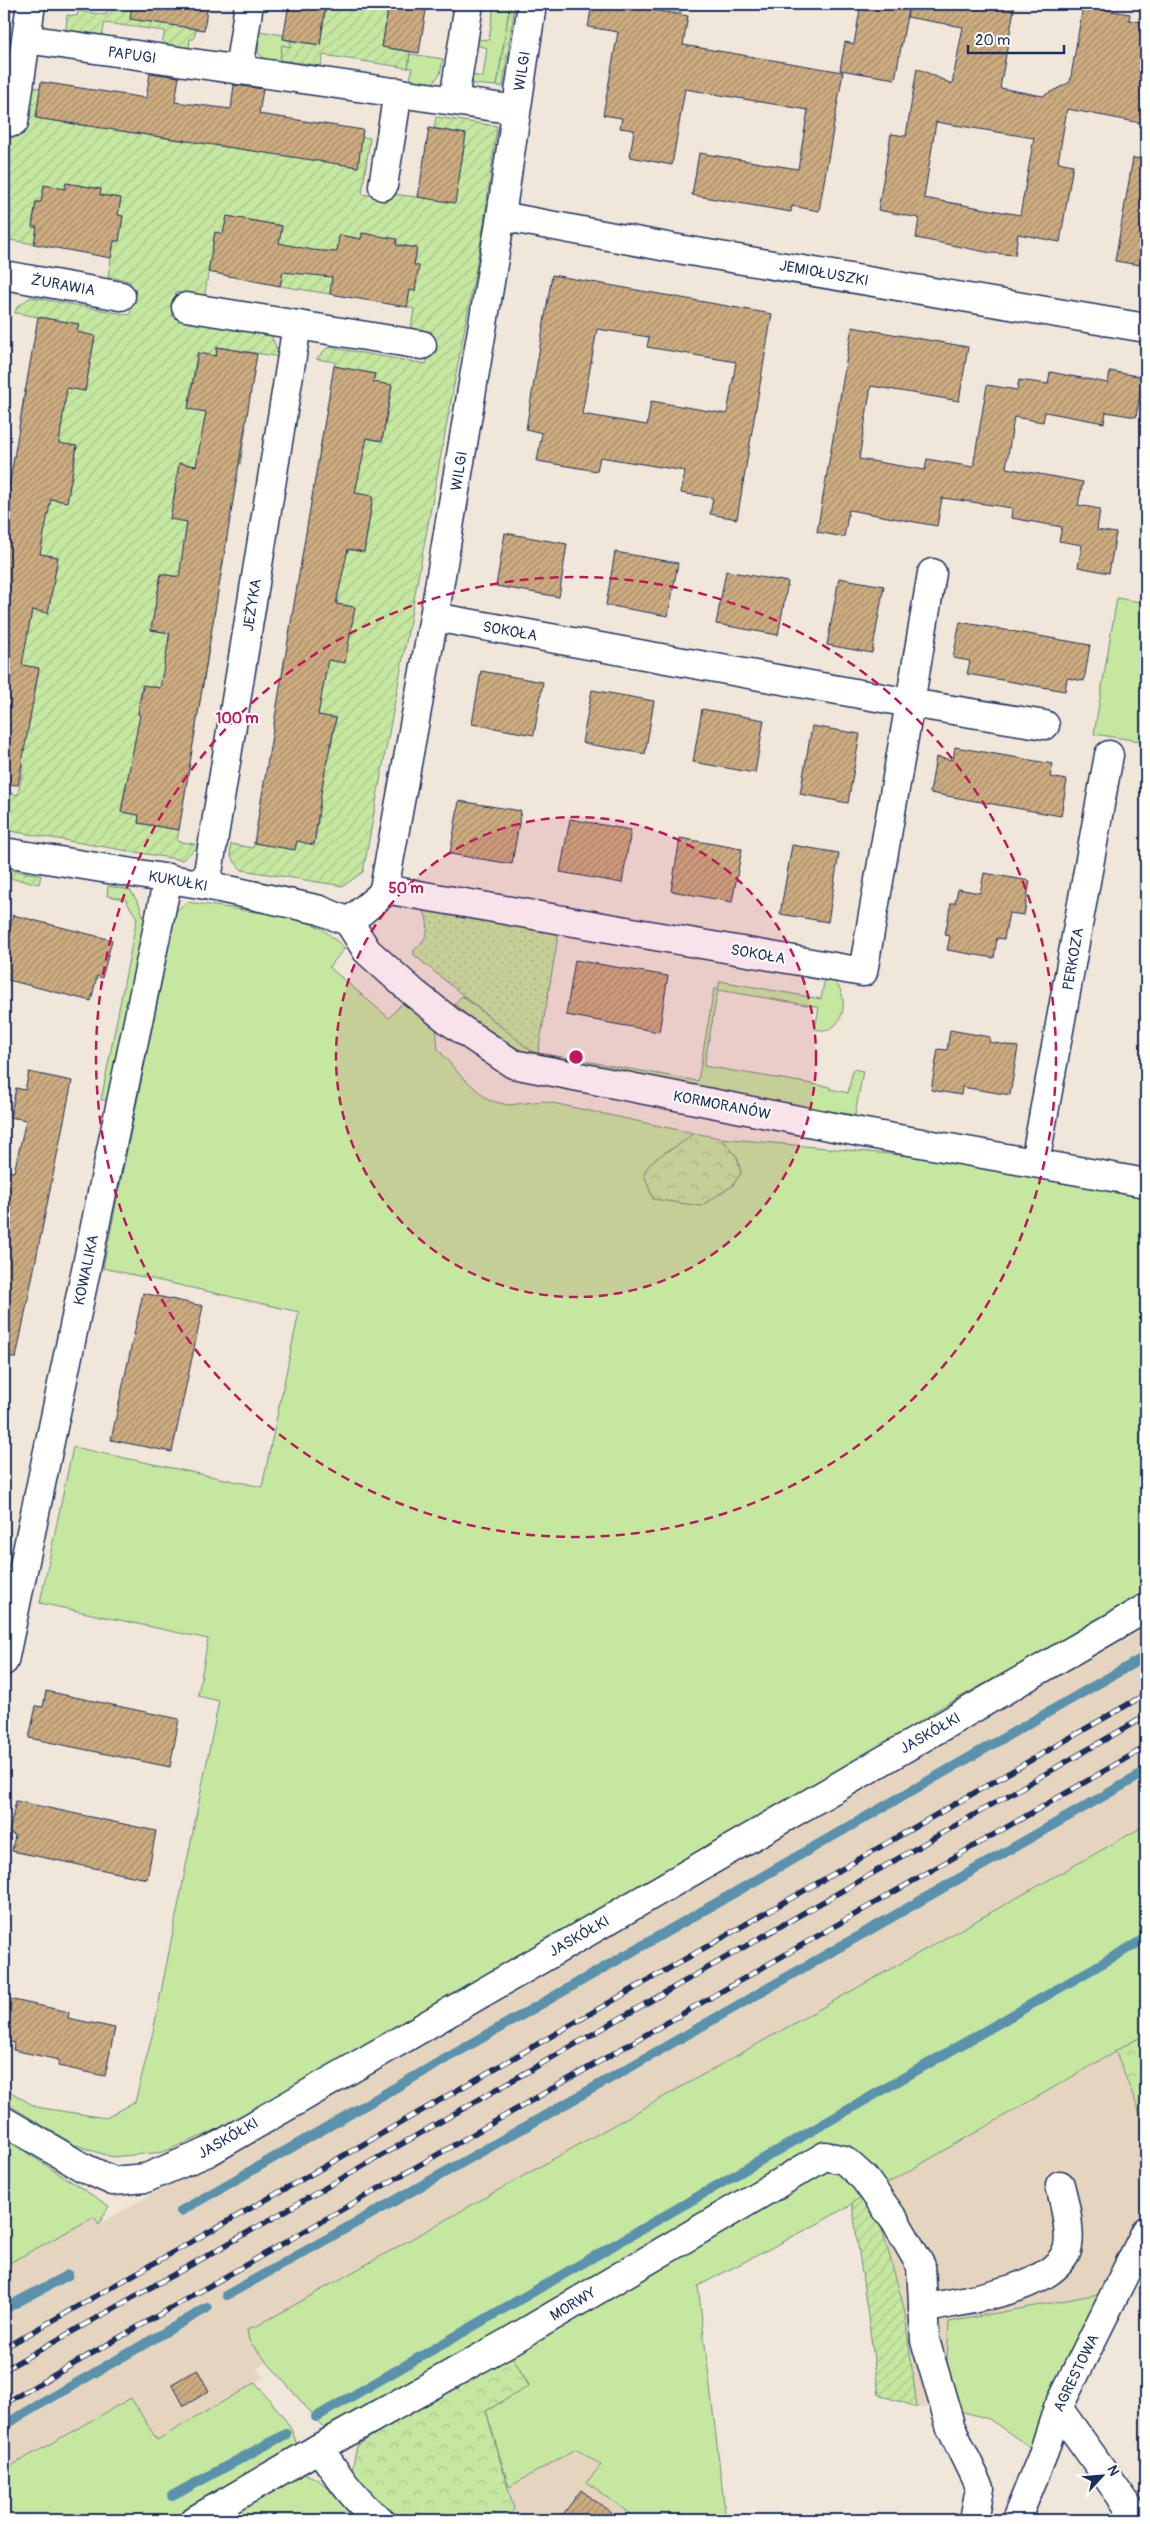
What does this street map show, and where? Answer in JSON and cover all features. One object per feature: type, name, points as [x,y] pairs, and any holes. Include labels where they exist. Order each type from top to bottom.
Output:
[{"type":"street","points":[[14,122],[31,4]]},
{"type":"street","points":[[239,70],[248,4]]},
{"type":"street","points":[[454,100],[469,4]]},
{"type":"street","name":"WILGI","points":[[384,890],[434,617],[501,216],[532,4]]},
{"type":"street","name":"PAPUGI","points":[[26,39],[516,110]]},
{"type":"street","points":[[383,186],[398,92]]},
{"type":"street","name":"JEMIOŁUSZKI","points":[[501,216],[926,292],[1146,328]]},
{"type":"street","name":"ŻURAWIA","points":[[4,275],[121,296]]},
{"type":"street","points":[[186,307],[422,346]]},
{"type":"street","name":"JEŻYKA","points":[[206,885],[297,325]]},
{"type":"street","name":"SOKOŁA","points":[[384,890],[863,972],[932,573]]},
{"type":"street","name":"SOKOŁA","points":[[434,617],[910,703],[1045,725]]},
{"type":"street","name":"PERKOZA","points":[[1035,1162],[1109,754]]},
{"type":"street","name":"KUKUŁKI","points":[[4,852],[206,885],[320,910],[349,922]]},
{"type":"street","name":"KOWALIKA","points":[[4,1662],[168,878]]},
{"type":"street","points":[[349,922],[380,896],[384,890]]},
{"type":"street","name":"KORMORANÓW","points":[[349,922],[367,951],[414,993],[452,1023],[513,1064],[859,1132],[1146,1183]]},
{"type":"street","name":"JASKÓŁKI","points":[[4,2121],[82,2167],[113,2181],[146,2178],[208,2152],[1146,1608]]},
{"type":"street","name":"MORWY","points":[[195,2520],[318,2448],[507,2343],[825,2156],[844,2160],[864,2178],[894,2221],[921,2266],[923,2310]]},
{"type":"street","points":[[1015,2520],[1000,2514],[980,2488],[951,2428],[925,2340],[923,2310],[1018,2287],[1054,2269],[1067,2252],[1067,2209],[1060,2185]]},
{"type":"street","name":"AGRESTOWA","points":[[1015,2520],[1042,2457],[1058,2408],[1146,2231]]},
{"type":"street","points":[[1058,2408],[1138,2520]]},
{"type":"street","points":[[318,2448],[345,2486],[369,2512],[380,2520]]},
{"type":"street","points":[[974,2520],[980,2488]]},
{"type":"shaded area","points":[[1146,1627],[1146,1825],[258,2326],[280,2352],[257,2369],[264,2377],[157,2441],[131,2398],[4,2470],[4,2266],[94,2217],[99,2224],[785,1827]]},
{"type":"shaded area","points":[[1115,2051],[1146,2128],[1146,2210],[1104,2293],[953,2409],[917,2407],[904,2308],[873,2210],[859,2198]]},
{"type":"shaded area","points":[[576,2449],[601,2465],[588,2483],[638,2520],[505,2520],[514,2509],[509,2487]]},
{"type":"green space","points":[[108,4],[170,4],[167,24],[196,29],[194,39],[190,39],[189,48],[162,44],[165,31],[105,23],[102,35],[66,30],[67,15],[77,16],[78,11],[106,15]]},
{"type":"green space","points":[[326,4],[389,4],[382,47],[410,52],[408,68],[323,55],[321,66],[280,60],[282,45],[290,47],[291,41],[320,45]]},
{"type":"green space","points":[[494,4],[510,4],[497,86],[473,84],[471,75],[483,77],[487,48],[476,45],[476,39],[489,40]]},
{"type":"green space","points":[[510,4],[515,4],[503,87],[497,86]]},
{"type":"green space","points":[[626,4],[682,4],[681,13]]},
{"type":"green space","points":[[259,31],[284,35],[284,39],[291,41],[290,47],[282,46],[280,62],[266,60],[258,53]]},
{"type":"green space","points":[[410,54],[443,59],[440,74],[433,83],[410,82],[412,68],[408,68]]},
{"type":"green space","points":[[32,87],[40,88],[36,118],[86,126],[91,96],[122,131],[179,140],[184,110],[220,117],[215,145],[358,166],[362,137],[370,138],[362,194],[392,198],[393,194],[455,202],[466,134],[434,128],[436,117],[497,126],[483,230],[363,872],[343,886],[242,870],[232,858],[230,848],[231,844],[253,848],[254,843],[295,849],[297,841],[314,844],[319,816],[314,814],[323,781],[326,746],[331,747],[336,718],[318,715],[319,706],[279,699],[284,661],[325,668],[327,659],[355,607],[337,604],[338,595],[297,588],[345,549],[364,552],[373,497],[355,493],[357,485],[316,477],[322,439],[362,446],[364,438],[382,441],[392,386],[373,382],[375,374],[334,366],[335,362],[316,359],[328,347],[426,364],[432,332],[411,328],[414,309],[407,307],[410,290],[415,291],[414,265],[417,248],[362,233],[361,239],[340,235],[337,252],[332,252],[328,276],[332,277],[330,294],[280,286],[288,246],[279,244],[282,226],[227,216],[223,234],[215,233],[204,298],[176,292],[172,316],[271,335],[280,357],[218,347],[216,356],[197,353],[188,408],[206,412],[205,420],[246,427],[240,465],[199,458],[198,466],[179,464],[170,519],[188,522],[187,531],[227,538],[221,576],[181,569],[179,577],[161,574],[151,630],[169,633],[168,642],[209,648],[203,686],[162,679],[160,688],[142,685],[138,714],[143,715],[131,765],[131,783],[126,783],[121,811],[139,815],[138,823],[179,830],[177,841],[200,845],[182,860],[4,830],[4,792],[18,795],[23,766],[18,764],[29,696],[34,697],[39,669],[22,665],[23,656],[4,653],[4,614],[29,618],[30,610],[48,613],[58,557],[40,554],[41,545],[4,539],[7,500],[47,507],[49,499],[67,502],[77,447],[59,443],[60,435],[19,427],[25,389],[65,396],[67,388],[85,391],[95,336],[77,332],[78,324],[15,313],[17,307],[31,297],[130,315],[133,296],[128,294],[130,281],[108,277],[114,241],[119,241],[123,216],[118,215],[121,198],[100,195],[101,189],[66,183],[65,189],[44,186],[41,202],[36,202],[32,226],[37,227],[34,244],[4,239],[4,127],[27,130]]},
{"type":"green space","points":[[1117,598],[1146,603],[1146,742],[1094,734]]},
{"type":"green space","points":[[4,869],[41,875],[39,884],[4,877]]},
{"type":"green space","points":[[108,886],[130,890],[139,904],[145,921],[118,1066],[112,1077],[107,1100],[101,1100],[137,918],[125,899],[107,896]]},
{"type":"green space","points":[[187,902],[298,918],[321,928],[345,948],[329,967],[389,1018],[405,1000],[436,1026],[438,1049],[459,1074],[488,1100],[508,1105],[543,1101],[693,1133],[686,1142],[665,1152],[732,1186],[741,1173],[737,1157],[721,1138],[920,1157],[1146,1196],[1146,1595],[933,1712],[924,1723],[219,2129],[163,2152],[112,2157],[73,2144],[4,2102],[4,2088],[36,2107],[106,2118],[135,2102],[153,2032],[219,1701],[198,1696],[208,1639],[40,1603],[73,1447],[262,1487],[299,1312],[103,1268],[176,911]]},
{"type":"green space","points":[[423,908],[559,931],[538,1053],[531,1051],[414,955],[414,950],[426,936],[427,931],[427,921]]},
{"type":"green space","points":[[825,977],[834,982],[840,989],[843,999],[840,1019],[834,1026],[826,1030],[815,1029],[819,1007],[718,990],[704,1066],[830,1087],[830,1089],[848,1093],[853,1069],[863,1071],[855,1115],[694,1089],[524,1052],[478,1024],[454,1004],[462,996],[534,1052],[698,1081],[714,989],[718,989],[720,981],[821,999]]},
{"type":"green space","points":[[693,1133],[721,1138],[737,1157],[741,1173],[732,1186],[701,1206],[653,1199],[644,1174],[648,1167],[653,1161]]},
{"type":"green space","points":[[1146,1825],[1146,2034],[819,2223],[698,2286],[726,2520],[638,2520],[587,2482],[601,2465],[576,2449],[509,2487],[486,2411],[529,2385],[498,2333],[335,2427],[324,2428],[249,2341],[247,2329],[257,2326]]},
{"type":"green space","points":[[1146,2034],[1146,2128],[1115,2051]]},
{"type":"green space","points":[[4,2138],[109,2206],[99,2224],[94,2217],[4,2266]]},
{"type":"green space","points":[[859,2198],[873,2210],[883,2232],[904,2308],[917,2407],[879,2395],[852,2203]]},
{"type":"green space","points":[[1104,2293],[1031,2448],[989,2419],[953,2409],[947,2361],[949,2322]]},
{"type":"green space","points":[[509,2351],[529,2386],[486,2411],[514,2509],[505,2520],[403,2520],[359,2485],[352,2470],[357,2446],[405,2413]]},
{"type":"green space","points":[[255,2383],[287,2422],[292,2430],[297,2448],[174,2520],[4,2520],[4,2470],[131,2398],[157,2440]]},
{"type":"green space","points":[[292,2473],[304,2474],[322,2483],[349,2513],[358,2520],[206,2520]]},
{"type":"building","points":[[132,4],[208,4],[204,30],[130,19]]},
{"type":"building","points":[[289,4],[326,4],[320,45],[283,39]]},
{"type":"building","points":[[389,4],[427,4],[419,53],[382,47]]},
{"type":"building","points":[[592,4],[617,4],[688,16],[683,45],[843,72],[819,211],[792,206],[791,212],[692,195],[699,153],[798,169],[808,110],[685,89],[672,165],[630,157],[634,130],[620,128],[622,118],[603,115],[618,32],[588,27]]},
{"type":"building","points":[[861,4],[1015,4],[1000,88],[1043,96],[1070,82],[1083,6],[1130,14],[1129,20],[1146,23],[1146,95],[1141,123],[1067,109],[1058,162],[1073,165],[1060,242],[1018,234],[1015,255],[991,253],[916,238],[919,218],[878,210],[891,134],[906,136],[917,68],[952,84],[963,27],[907,17],[908,10],[895,79],[840,70],[845,42],[854,44]],"holes":[[[936,122],[1034,138],[1020,215],[924,198]]]},
{"type":"building","points":[[150,73],[179,77],[175,102],[231,109],[234,85],[263,89],[259,114],[363,130],[358,167],[36,118],[41,82],[146,98]]},
{"type":"building","points":[[429,128],[466,134],[455,203],[418,197]]},
{"type":"building","points":[[1133,158],[1146,159],[1146,266],[1115,261]]},
{"type":"building","points":[[66,183],[101,189],[100,195],[121,198],[118,215],[123,216],[119,241],[114,241],[111,258],[34,244],[37,227],[32,227],[36,202],[41,202],[44,185],[65,189]]},
{"type":"building","points":[[227,216],[282,226],[279,243],[312,250],[337,252],[339,235],[361,239],[362,233],[397,239],[396,245],[417,248],[414,265],[419,266],[415,291],[410,290],[407,307],[330,294],[332,277],[283,272],[280,286],[208,272],[215,232],[223,234]]},
{"type":"building","points":[[552,275],[772,314],[737,519],[710,514],[713,498],[681,493],[685,471],[600,457],[597,471],[537,461],[542,433],[526,429]],"holes":[[[597,329],[649,337],[647,347],[736,362],[727,414],[651,401],[647,425],[582,414]]]},
{"type":"building","points":[[38,317],[79,324],[77,332],[95,336],[85,391],[67,388],[59,443],[77,446],[67,502],[51,499],[40,554],[58,557],[48,613],[32,610],[22,665],[39,668],[18,785],[4,784],[4,516]]},
{"type":"building","points":[[852,327],[968,347],[959,401],[871,386],[859,459],[925,470],[927,459],[973,467],[987,385],[1017,390],[1019,380],[1048,384],[1050,372],[1108,383],[1110,371],[1143,377],[1136,417],[1106,412],[1104,423],[1045,412],[1043,422],[1014,417],[1006,468],[1083,482],[1078,505],[1100,509],[1097,530],[1116,533],[1109,573],[1078,567],[1082,545],[1059,541],[1062,527],[1011,518],[1012,508],[958,500],[942,498],[937,526],[849,510],[844,537],[817,532]]},
{"type":"building","points":[[217,347],[257,354],[179,830],[138,823],[139,815],[121,812],[140,715],[138,714],[143,685],[160,688],[170,633],[151,630],[161,574],[179,577],[187,522],[170,519],[179,463],[196,466],[206,412],[188,409],[198,353],[216,356]]},
{"type":"building","points":[[334,366],[375,374],[373,382],[392,385],[382,441],[367,438],[355,493],[373,496],[364,552],[348,549],[336,604],[355,607],[345,663],[328,660],[318,715],[336,718],[323,781],[314,845],[297,841],[295,850],[254,843]]},
{"type":"building","points":[[505,533],[567,544],[559,597],[496,586]]},
{"type":"building","points":[[615,552],[678,563],[668,616],[606,605]]},
{"type":"building","points":[[726,571],[788,582],[778,635],[716,624]]},
{"type":"building","points":[[839,578],[884,586],[872,653],[827,645]]},
{"type":"building","points":[[960,622],[1090,645],[1084,681],[1067,678],[1065,691],[967,674],[970,661],[953,658]]},
{"type":"building","points":[[481,671],[543,682],[534,735],[472,724]]},
{"type":"building","points":[[592,690],[654,701],[645,754],[582,743]]},
{"type":"building","points":[[702,709],[764,720],[755,773],[693,762]]},
{"type":"building","points":[[812,726],[860,734],[848,803],[800,794]]},
{"type":"building","points":[[955,747],[1053,764],[1050,777],[1067,780],[1061,816],[930,793],[936,757],[953,760]]},
{"type":"building","points":[[459,801],[521,811],[512,864],[450,854]]},
{"type":"building","points":[[570,819],[631,830],[622,883],[560,872]]},
{"type":"building","points":[[680,838],[742,849],[732,902],[671,891]]},
{"type":"building","points":[[792,845],[839,853],[828,922],[780,914]]},
{"type":"building","points":[[984,873],[1030,881],[1024,915],[1009,913],[1004,939],[997,938],[994,958],[947,950],[950,936],[945,935],[951,903],[955,903],[958,889],[980,893]]},
{"type":"building","points":[[13,915],[112,940],[102,978],[97,976],[91,1001],[4,979],[4,953]]},
{"type":"building","points":[[575,960],[668,976],[659,1032],[566,1015]]},
{"type":"building","points":[[950,1030],[990,1037],[989,1042],[1018,1047],[1010,1095],[962,1087],[961,1095],[931,1090],[938,1049],[947,1050]]},
{"type":"building","points":[[29,1072],[72,1081],[16,1358],[4,1357],[4,1170],[14,1172],[26,1120],[10,1117],[16,1088],[25,1090]]},
{"type":"building","points":[[143,1293],[203,1306],[172,1452],[111,1440]]},
{"type":"building","points":[[46,1691],[179,1719],[170,1767],[29,1738],[36,1706],[43,1707]]},
{"type":"building","points":[[16,1801],[156,1831],[147,1879],[12,1851],[15,1835],[9,1833]]},
{"type":"building","points":[[4,1998],[69,2012],[68,2018],[115,2028],[105,2076],[58,2066],[59,2060],[13,2050],[14,2043],[4,2041]]},
{"type":"building","points":[[197,2369],[209,2391],[184,2406],[172,2384]]},
{"type":"building","points":[[581,2490],[621,2520],[559,2520]]},
{"type":"waterway","points":[[181,2211],[1146,1656]]},
{"type":"waterway","points":[[227,2295],[457,2166],[1146,1772]]},
{"type":"waterway","points":[[316,2417],[1146,1938]]},
{"type":"waterway","points":[[4,2309],[68,2275]]},
{"type":"waterway","points":[[4,2425],[207,2308]]},
{"type":"waterway","points":[[172,2496],[286,2434]]},
{"type":"railway","points":[[4,2348],[322,2168],[1146,1694]]},
{"type":"railway","points":[[4,2370],[212,2253],[1146,1716]]},
{"type":"railway","points":[[4,2404],[1146,1747]]}]
